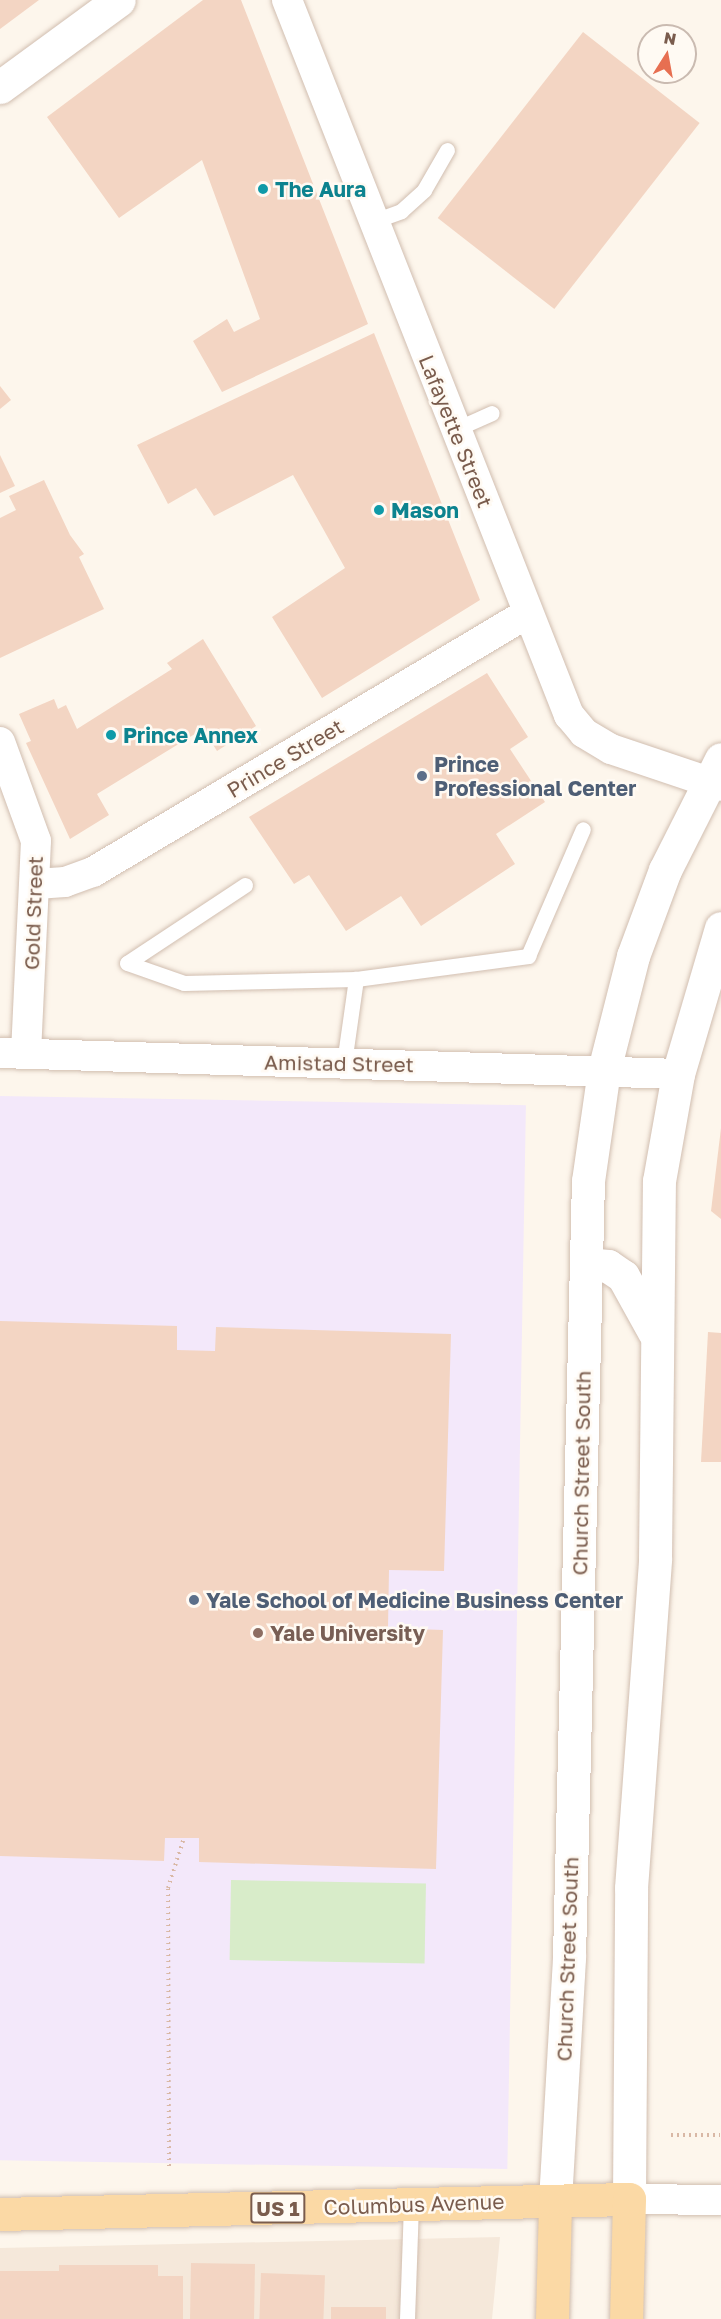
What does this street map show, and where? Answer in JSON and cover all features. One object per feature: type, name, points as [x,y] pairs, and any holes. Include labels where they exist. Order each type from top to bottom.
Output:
[{"type":"main road","points":[[0,87],[119,0]]},
{"type":"main road","name":"Church Street South","points":[[552,2319],[555,2201],[569,1957],[588,1181],[604,1070],[637,945],[665,870],[717,775]]},
{"type":"main road","points":[[626,2319],[631,1888],[655,1558],[659,1181],[678,1074],[721,928]]},
{"type":"main road","points":[[586,1264],[608,1266],[623,1276],[640,1300],[659,1342]]},
{"type":"main road","name":"Columbus Avenue","points":[[0,2214],[629,2199]]},
{"type":"street","name":"Lafayette Street","points":[[287,0],[569,715],[584,733],[611,749],[717,775]]},
{"type":"street","name":"Prince Street","points":[[36,885],[65,882],[93,872],[528,613]]},
{"type":"street","name":"Gold Street","points":[[0,742],[36,841],[36,885],[13,1054]]},
{"type":"street","name":"Amistad Street","points":[[13,1054],[678,1074]]},
{"type":"street","name":"Columbus Avenue","points":[[629,2199],[721,2200]]},
{"type":"lane","points":[[374,221],[401,211],[424,190],[447,150]]},
{"type":"lane","points":[[456,429],[492,413]]},
{"type":"lane","points":[[245,885],[127,963],[184,983],[357,980],[528,956],[583,829]]},
{"type":"lane","points":[[344,1063],[357,980]]},
{"type":"lane","points":[[407,2319],[411,2205]]},
{"type":"path","points":[[169,2166],[168,1888],[184,1838]]},
{"type":"path","points":[[671,2135],[721,2135]]},
{"type":"shaded area","name":"Yale University","points":[[0,1096],[526,1105],[507,2169],[0,2160]]},
{"type":"shaded area","points":[[500,2237],[492,2319],[0,2319],[0,2248]]},
{"type":"green space","points":[[231,1880],[426,1883],[425,1963],[230,1960]]},
{"type":"building","points":[[0,0],[39,0],[0,29]]},
{"type":"building","name":"The Aura","points":[[203,0],[241,0],[368,324],[222,392],[193,341],[227,319],[234,332],[260,319],[202,160],[119,218],[47,117]]},
{"type":"building","points":[[583,32],[637,74],[637,84],[650,84],[700,123],[554,309],[438,218]]},
{"type":"building","name":"Mason","points":[[374,333],[480,600],[322,698],[272,617],[345,568],[293,475],[214,516],[196,488],[168,504],[137,445]]},
{"type":"building","points":[[0,386],[11,400],[0,409]]},
{"type":"building","points":[[0,455],[15,486],[0,493]]},
{"type":"building","points":[[44,480],[70,535],[84,554],[79,557],[104,609],[0,658],[0,518],[16,510],[9,496]]},
{"type":"building","name":"Prince Annex","points":[[203,639],[256,726],[217,751],[203,729],[97,794],[109,815],[70,839],[26,743],[31,741],[19,714],[54,699],[58,709],[66,705],[77,729],[172,669],[167,663]]},
{"type":"building","name":"Prince Professional Center","points":[[487,673],[528,737],[510,749],[545,802],[496,834],[515,864],[421,926],[401,896],[346,931],[309,875],[294,884],[249,817]]},
{"type":"building","points":[[721,1128],[721,1219],[711,1211]]},
{"type":"building","name":"Yale School of Medicine Business Center","points":[[0,1321],[177,1326],[177,1350],[215,1351],[216,1327],[451,1334],[444,1571],[389,1570],[388,1628],[443,1630],[436,1869],[199,1862],[199,1838],[165,1838],[164,1861],[0,1856]]},
{"type":"building","points":[[708,1332],[721,1333],[721,1462],[701,1462]]},
{"type":"building","points":[[191,2263],[255,2264],[254,2319],[190,2319]]},
{"type":"building","points":[[59,2265],[158,2265],[158,2276],[183,2276],[183,2319],[0,2319],[0,2271],[59,2271]]},
{"type":"building","points":[[261,2273],[325,2275],[323,2319],[259,2319]]},
{"type":"building","points":[[331,2307],[386,2307],[386,2319],[331,2319]]},
{"type":"place","name":"The Aura","points":[[263,189]]},
{"type":"place","name":"Mason","points":[[379,510]]},
{"type":"place","name":"Prince Annex","points":[[111,735]]},
{"type":"place","name":"Prince Professional Center","points":[[422,776]]},
{"type":"place","name":"Yale School of Medicine Business Center","points":[[194,1600]]},
{"type":"place","name":"Yale University","points":[[258,1633]]}]
